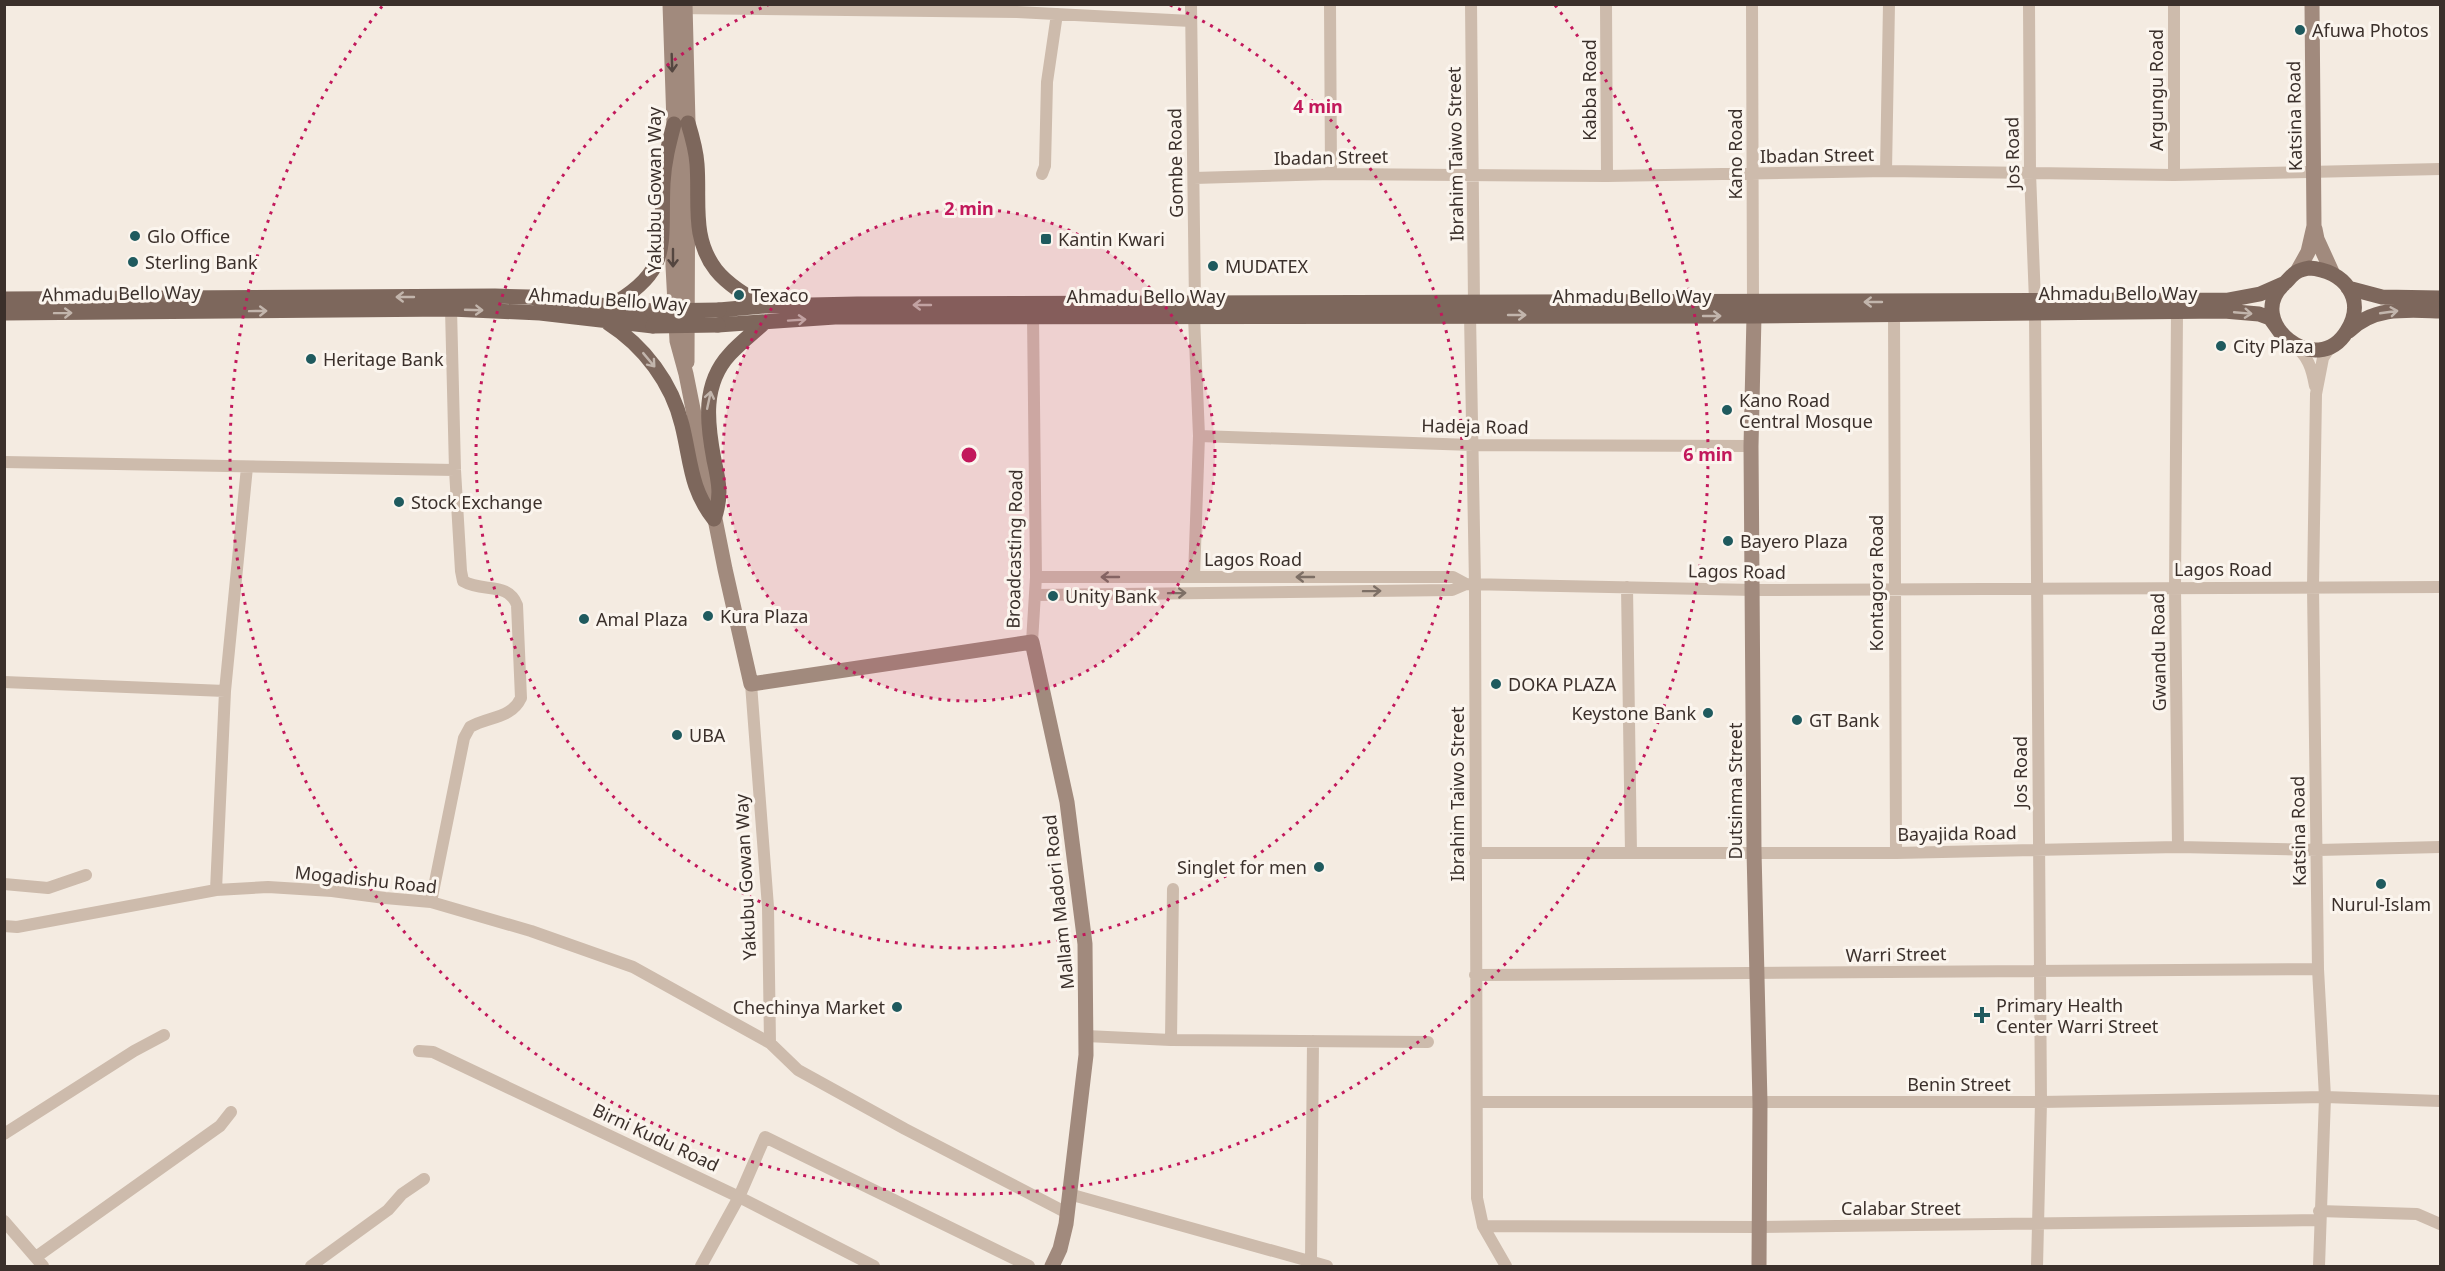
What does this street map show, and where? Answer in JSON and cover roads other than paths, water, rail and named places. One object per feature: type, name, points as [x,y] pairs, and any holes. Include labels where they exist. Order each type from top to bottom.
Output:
[{"type":"main road","points":[[681,123],[697,163],[699,236],[705,253],[717,272],[764,306]]},
{"type":"main road","points":[[681,123],[664,161],[663,217],[658,259],[640,287],[607,314],[660,374],[682,422],[701,502],[714,519]]},
{"type":"main road","points":[[2340,339],[2351,324],[2354,312],[2353,299],[2341,278],[2332,272],[2310,268],[2291,274],[2277,289],[2273,299],[2274,322],[2285,338],[2312,350],[2324,349],[2340,339],[2358,322],[2383,312],[2440,311]]},
{"type":"main road","name":"Ahmadu Bello Way","points":[[1754,309],[1894,314],[2228,300],[2260,294],[2285,283]]},
{"type":"main road","points":[[2348,288],[2382,297],[2440,298]]},
{"type":"main road","name":"Ahmadu Bello Way","points":[[4,299],[495,296],[529,297],[607,314]]},
{"type":"main road","name":"Ahmadu Bello Way","points":[[719,317],[764,306],[1194,310],[2035,307],[2259,314],[2270,318],[2285,338]]},
{"type":"main road","name":"Ahmadu Bello Way","points":[[4,313],[451,309],[607,314],[652,318],[719,317],[764,323],[834,317],[1033,316],[1194,310]]},
{"type":"main road","points":[[714,519],[721,496],[708,428],[707,405],[714,381],[728,356],[764,323]]},
{"type":"street","name":"Gombe Road","points":[[1191,4],[1194,310],[1199,436],[1194,577]]},
{"type":"street","points":[[1330,4],[1331,174]]},
{"type":"street","name":"Ibrahim Taiwo Street","points":[[1471,4],[1473,174],[1471,584],[1477,1198],[1483,1226],[1506,1266]]},
{"type":"street","name":"Kabba Road","points":[[1606,4],[1607,176]]},
{"type":"street","name":"Kano Road","points":[[1752,4],[1754,309]]},
{"type":"street","points":[[1886,171],[1889,4]]},
{"type":"street","name":"Jos Road","points":[[2029,4],[2030,173],[2035,307],[2038,970],[2041,1102],[2037,1266]]},
{"type":"street","name":"Argungu Road","points":[[2174,4],[2174,175]]},
{"type":"street","name":"Katsina Road","points":[[2298,270],[2308,252],[2314,226],[2312,4]]},
{"type":"street","points":[[677,7],[1057,14],[1191,21]]},
{"type":"street","name":"Yakubu Gowan Way","points":[[677,7],[688,342],[686,374],[714,519],[752,684],[768,907],[770,1043]]},
{"type":"street","points":[[1042,174],[1045,166],[1047,82],[1057,14]]},
{"type":"street","name":"Ibadan Street","points":[[1194,178],[1331,174],[1607,176],[1886,171],[2174,175],[2440,169]]},
{"type":"street","name":"Katsina Road","points":[[2314,226],[2317,239],[2332,272]]},
{"type":"street","points":[[431,902],[464,738],[470,727],[507,715],[517,707],[521,698],[517,605],[514,597],[504,590],[474,587],[463,581],[455,470],[451,309]]},
{"type":"street","name":"Dutsinma Street","points":[[1754,309],[1751,446],[1754,590],[1754,851],[1760,1103],[1759,1266]]},
{"type":"street","name":"Gwandu Road","points":[[2177,312],[2175,587],[2178,847]]},
{"type":"street","name":"Kontagora Road","points":[[1894,314],[1893,588],[1896,853]]},
{"type":"street","name":"Broadcasting Road","points":[[752,684],[1032,642],[1036,577],[1033,316]]},
{"type":"street","name":"Katsina Road","points":[[2285,338],[2303,351],[2309,362],[2316,394]]},
{"type":"street","name":"Katsina Road","points":[[2319,1266],[2325,1097],[2318,969],[2313,587],[2316,394],[2324,358],[2331,346],[2340,339]]},
{"type":"street","name":"Hadeja Road","points":[[1199,436],[1473,445],[1751,446]]},
{"type":"street","points":[[4,462],[455,470]]},
{"type":"street","points":[[216,890],[225,691],[247,467]]},
{"type":"street","name":"Lagos Road","points":[[1036,577],[1453,577],[1471,584],[1754,590],[2440,588]]},
{"type":"street","points":[[1035,595],[1452,590],[1471,584]]},
{"type":"street","points":[[1627,587],[1631,853]]},
{"type":"street","name":"Mallam Madori Road","points":[[1032,642],[1067,802],[1085,944],[1086,1036],[1067,1213],[1060,1249],[1052,1266]]},
{"type":"street","points":[[4,682],[225,691]]},
{"type":"street","name":"Bayajida Road","points":[[1475,854],[1754,851],[1896,853],[2178,847],[2318,850],[2440,847]]},
{"type":"street","points":[[4,884],[48,888],[86,875]]},
{"type":"street","name":"Mogadishu Road","points":[[4,926],[16,927],[216,890],[268,887],[322,890],[431,902],[531,931],[633,967],[770,1043]]},
{"type":"street","points":[[1171,1040],[1173,889]]},
{"type":"street","name":"Warri Street","points":[[1475,975],[2318,969]]},
{"type":"street","points":[[4,1134],[134,1051],[164,1035]]},
{"type":"street","points":[[1086,1036],[1171,1040],[1428,1042]]},
{"type":"street","points":[[1311,1262],[1313,1041]]},
{"type":"street","points":[[770,1043],[798,1070],[905,1129],[1067,1213]]},
{"type":"street","name":"Birni Kudu Road","points":[[419,1050],[433,1052],[740,1197],[874,1266]]},
{"type":"street","name":"Benin Street","points":[[1477,1102],[2041,1102],[2325,1097],[2440,1101]]},
{"type":"street","points":[[4,1221],[39,1262],[220,1126],[231,1112]]},
{"type":"street","points":[[702,1266],[740,1197],[765,1137],[1029,1266]]},
{"type":"street","points":[[311,1266],[388,1210],[402,1194],[424,1179]]},
{"type":"street","points":[[1069,1194],[1328,1266]]},
{"type":"street","name":"Calabar Street","points":[[1483,1226],[2037,1225],[2417,1214],[2440,1224]]},
{"type":"place","name":"Afuwa Photos","points":[[2300,30]]},
{"type":"place","name":"Glo Office","points":[[135,236]]},
{"type":"place","name":"Kantin Kwari","points":[[1046,239]]},
{"type":"place","name":"Sterling Bank","points":[[133,262]]},
{"type":"place","name":"MUDATEX","points":[[1213,266]]},
{"type":"place","name":"Texaco","points":[[739,295]]},
{"type":"place","name":"City Plaza","points":[[2221,346]]},
{"type":"place","name":"Heritage Bank","points":[[311,359]]},
{"type":"place","name":"Kano Road Central Mosque","points":[[1727,410]]},
{"type":"place","name":"Stock Exchange","points":[[399,502]]},
{"type":"place","name":"Bayero Plaza","points":[[1728,541]]},
{"type":"place","name":"Unity Bank","points":[[1053,596]]},
{"type":"place","name":"Kura Plaza","points":[[708,616]]},
{"type":"place","name":"Amal Plaza","points":[[584,619]]},
{"type":"place","name":"DOKA PLAZA","points":[[1496,684]]},
{"type":"place","name":"Keystone Bank","points":[[1708,713]]},
{"type":"place","name":"GT Bank","points":[[1797,720]]},
{"type":"place","name":"UBA","points":[[677,735]]},
{"type":"place","name":"Singlet for men","points":[[1319,867]]},
{"type":"place","name":"Nurul-Islam","points":[[2381,884]]},
{"type":"place","name":"Chechinya Market","points":[[897,1007]]},
{"type":"place","name":"Primary Health Center Warri Street","points":[[1982,1015]]}]
